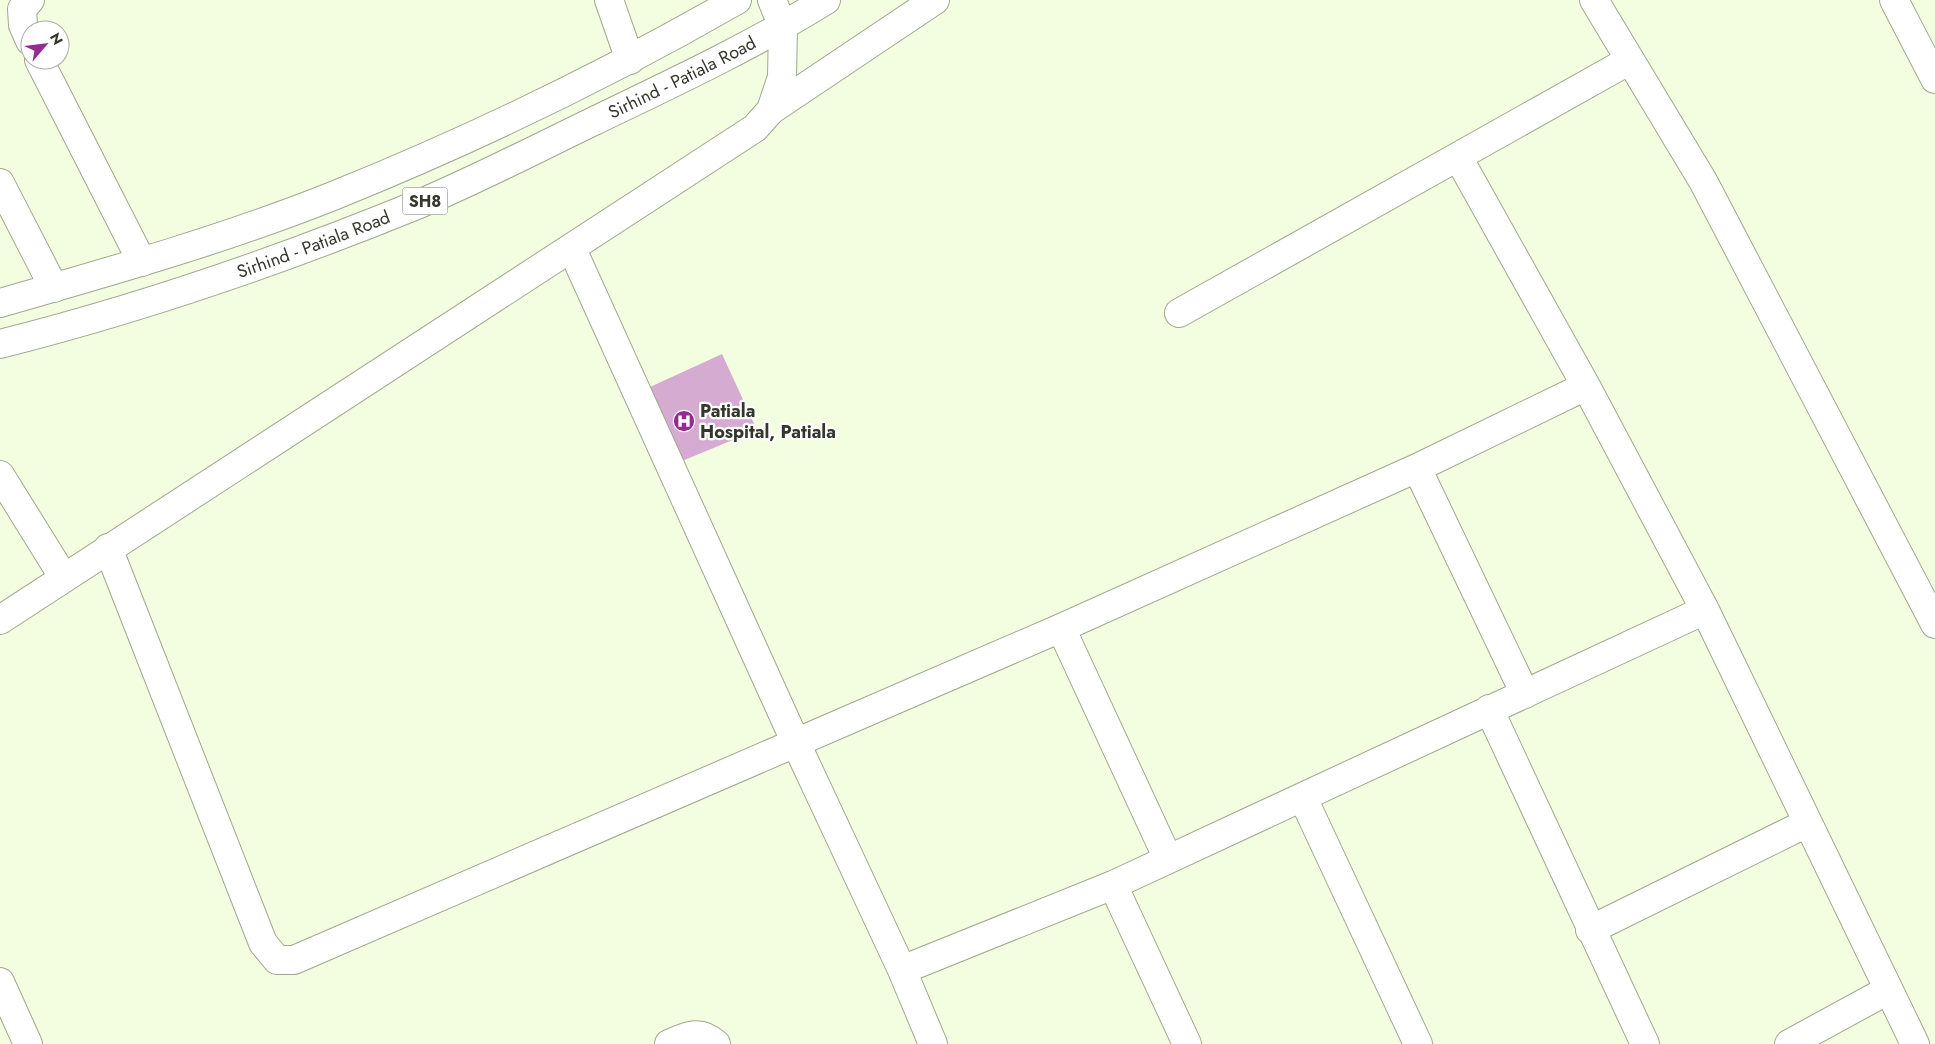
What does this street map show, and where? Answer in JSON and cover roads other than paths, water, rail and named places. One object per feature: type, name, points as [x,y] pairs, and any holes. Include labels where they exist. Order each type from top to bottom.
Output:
[{"type":"street","points":[[23,20],[22,9],[30,0]]},
{"type":"street","points":[[609,0],[630,60]]},
{"type":"street","points":[[0,303],[142,262],[331,197],[418,160],[630,60],[737,0]]},
{"type":"street","points":[[771,110],[782,77],[783,27],[772,0]]},
{"type":"street","name":"Sirhind - Patiala Road","points":[[0,344],[142,305],[250,270],[420,203],[610,114],[783,27],[826,0]]},
{"type":"street","points":[[0,620],[108,548],[572,250],[755,128],[771,110],[935,0]]},
{"type":"street","points":[[1594,0],[1703,182],[1935,624]]},
{"type":"street","points":[[1894,0],[1935,79]]},
{"type":"street","points":[[1179,313],[1630,60]]},
{"type":"street","points":[[45,70],[142,262]]},
{"type":"street","points":[[1458,157],[1586,386],[1705,610],[1915,1044]]},
{"type":"street","points":[[0,183],[54,288]]},
{"type":"street","points":[[572,250],[795,741],[902,970],[933,1044]]},
{"type":"street","points":[[108,548],[263,943],[277,960],[294,960],[795,741],[1061,628],[1416,468],[1586,386]]},
{"type":"street","points":[[1416,468],[1525,694]]},
{"type":"street","points":[[0,475],[64,578]]},
{"type":"street","points":[[902,970],[1113,885],[1705,610]]},
{"type":"street","points":[[1061,628],[1168,859]]},
{"type":"street","points":[[1489,709],[1590,930],[1645,1044]]},
{"type":"street","points":[[1303,798],[1418,1044]]},
{"type":"street","points":[[1590,930],[1808,823]]},
{"type":"street","points":[[1113,885],[1187,1044]]},
{"type":"street","points":[[0,982],[28,1044]]},
{"type":"street","points":[[1789,1044],[1888,990]]},
{"type":"street","points":[[669,1044],[692,1033],[709,1037],[716,1044]]},
{"type":"place","name":"Patiala Hospital, Patiala","points":[[684,421]]}]
